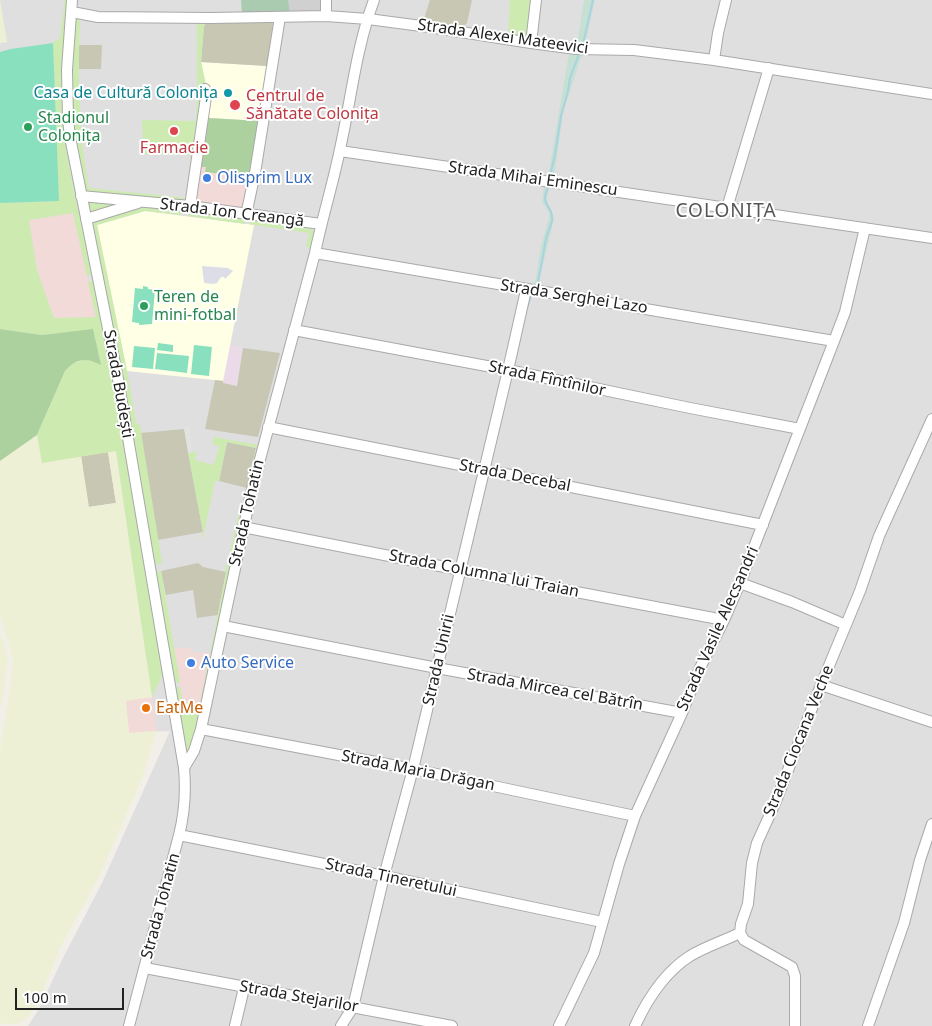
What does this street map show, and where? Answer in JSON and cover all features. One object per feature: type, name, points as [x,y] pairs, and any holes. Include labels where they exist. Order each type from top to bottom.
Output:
[{"type":"street","name":"Strada Budești","points":[[72,0],[67,70],[70,137],[118,379],[184,768]]},
{"type":"street","points":[[326,0],[326,16]]},
{"type":"street","name":"Strada Tohatin","points":[[129,1026],[183,818],[185,803],[184,768],[194,751],[201,729],[243,527],[315,253],[320,224],[340,150],[364,30],[374,0]]},
{"type":"street","points":[[531,44],[536,0]]},
{"type":"street","points":[[714,60],[726,0]]},
{"type":"street","name":"Strada Alexei Mateevici","points":[[72,12],[98,17],[326,16],[368,20],[457,31],[531,44],[576,49],[634,50],[714,60],[932,94]]},
{"type":"street","points":[[246,215],[255,173],[280,17]]},
{"type":"street","points":[[727,208],[769,68]]},
{"type":"street","points":[[190,206],[206,97],[205,89]]},
{"type":"street","name":"Strada Mihai Eminescu","points":[[340,150],[932,238]]},
{"type":"street","name":"Strada Ion Creangă","points":[[81,196],[190,206],[320,224]]},
{"type":"street","name":"Strada Ion Creangă","points":[[86,219],[143,201]]},
{"type":"street","name":"Strada Vasile Alecsandri","points":[[559,1026],[594,953],[619,864],[635,816],[682,713],[700,668],[740,583],[845,312],[865,228]]},
{"type":"street","name":"Strada Serghei Lazo","points":[[315,253],[526,290],[834,340]]},
{"type":"street","name":"Strada Unirii","points":[[341,1026],[353,1007],[384,876],[414,769],[526,290]]},
{"type":"street","name":"Strada Fîntînilor","points":[[294,330],[508,370],[800,429]]},
{"type":"street","name":"Strada Ciocana Veche","points":[[740,934],[740,924],[748,904],[752,863],[757,843],[860,591],[879,536],[932,419]]},
{"type":"street","name":"Strada Decebal","points":[[268,427],[763,524]]},
{"type":"street","name":"Strada Columna lui Traian","points":[[243,527],[724,620]]},
{"type":"street","points":[[740,583],[846,625]]},
{"type":"street","name":"Strada Mircea cel Bătrîn","points":[[223,626],[682,713]]},
{"type":"street","points":[[821,685],[932,722]]},
{"type":"street","name":"Strada Maria Drăgan","points":[[201,729],[414,769],[635,816]]},
{"type":"street","points":[[868,1026],[904,923],[920,860],[932,824]]},
{"type":"street","name":"Strada Tineretului","points":[[179,835],[602,922]]},
{"type":"street","points":[[635,1026],[650,998],[678,965],[705,948],[740,934],[744,940],[792,967],[795,976],[795,1026]]},
{"type":"street","name":"Strada Stejarilor","points":[[145,968],[353,1007],[429,1024],[452,1026]]},
{"type":"street","points":[[235,1026],[244,988]]},
{"type":"shaded area","points":[[0,0],[932,0],[932,1026],[28,1026],[39,1009],[102,883],[170,731],[149,732],[152,697],[116,451],[93,330],[0,329]]},
{"type":"shaded area","points":[[0,0],[7,42],[0,43]]},
{"type":"shaded area","points":[[241,0],[323,0],[323,9],[319,12],[285,14]]},
{"type":"shaded area","points":[[241,0],[288,0],[290,14],[242,15]]},
{"type":"shaded area","points":[[430,0],[472,0],[467,23],[464,26],[423,22]]},
{"type":"shaded area","points":[[584,0],[595,0],[585,45],[577,45]]},
{"type":"shaded area","points":[[271,21],[273,24],[267,66],[201,62],[204,26],[207,22]]},
{"type":"shaded area","points":[[79,45],[102,45],[101,69],[78,69]]},
{"type":"shaded area","points":[[569,53],[584,54],[580,60],[563,113],[554,178],[548,177]]},
{"type":"shaded area","name":"Centrul de Sănătate Colonița","points":[[201,62],[267,66],[260,121],[209,118],[205,121],[207,90]]},
{"type":"shaded area","points":[[199,167],[206,167],[206,172],[250,177],[245,211],[198,204],[196,200]]},
{"type":"shaded area","points":[[544,186],[550,187],[547,201],[554,219],[540,277],[540,286],[533,286],[549,218],[549,212],[542,202]]},
{"type":"shaded area","points":[[145,211],[254,225],[223,381],[127,371],[97,225]]},
{"type":"shaded area","points":[[73,213],[96,317],[54,319],[37,270],[29,220]]},
{"type":"shaded area","points":[[202,266],[228,268],[233,271],[225,279],[221,277],[217,283],[204,283]]},
{"type":"shaded area","points":[[230,345],[243,348],[237,386],[222,383]]},
{"type":"shaded area","points":[[243,348],[280,353],[258,437],[205,429],[215,380],[237,386]]},
{"type":"shaded area","points":[[184,426],[189,427],[192,452],[188,453]]},
{"type":"shaded area","points":[[184,429],[203,532],[158,540],[140,433]]},
{"type":"shaded area","points":[[37,435],[42,463],[81,456],[89,507],[116,503],[108,452],[116,451],[152,697],[126,701],[129,733],[157,731],[142,778],[100,875],[60,948],[42,993],[30,1015],[14,1025],[0,1023],[0,752],[13,659],[0,616],[0,461]]},
{"type":"shaded area","points":[[227,442],[256,448],[247,488],[219,481]]},
{"type":"shaded area","points":[[108,452],[116,503],[88,507],[81,456]]},
{"type":"shaded area","points":[[198,563],[203,567],[226,572],[218,615],[197,618],[193,590],[166,595],[161,571]]},
{"type":"shaded area","points":[[0,632],[8,658],[2,705],[0,706]]},
{"type":"shaded area","points":[[174,648],[191,648],[191,652],[210,653],[200,703],[183,703]]},
{"type":"shaded area","points":[[152,697],[157,731],[129,734],[125,700]]},
{"type":"green space","points":[[64,0],[68,0],[62,84],[62,117],[73,187],[93,274],[87,276],[73,213],[29,220],[37,270],[54,318],[96,317],[88,282],[94,280],[163,674],[152,697],[116,451],[42,463],[37,435],[65,371],[71,364],[83,360],[92,360],[101,364],[93,330],[42,335],[0,329],[0,203],[59,201],[53,43],[60,38]]},
{"type":"green space","points":[[510,0],[532,0],[529,35],[526,38],[508,35]]},
{"type":"green space","points":[[75,16],[80,17],[80,103],[85,167],[89,188],[186,198],[191,155],[143,154],[142,120],[196,121],[197,91],[202,93],[199,124],[196,124],[196,151],[192,150],[192,153],[195,155],[186,200],[182,202],[88,193],[83,190],[75,145],[71,82]]},
{"type":"green space","points":[[197,22],[207,22],[204,26],[201,62],[207,90],[197,88]]},
{"type":"green space","name":"Stadionul Colonița","points":[[53,43],[59,201],[0,203],[0,52]]},
{"type":"green space","points":[[209,118],[260,121],[250,177],[205,172],[206,167],[199,167],[205,121]]},
{"type":"green space","points":[[89,200],[118,205],[90,213],[87,202]]},
{"type":"green space","points":[[145,205],[183,209],[182,215],[145,211],[97,225],[136,423],[140,425],[162,563],[153,565],[123,379],[91,226],[92,222]]},
{"type":"green space","points":[[189,210],[241,216],[245,224],[189,216]]},
{"type":"green space","points":[[252,218],[308,226],[314,233],[312,248],[306,247],[309,233],[249,224]]},
{"type":"green space","name":"Teren de mini-fotbal","points":[[143,286],[155,290],[152,324],[139,325],[139,323],[132,322],[135,288],[143,289]]},
{"type":"green space","points":[[0,329],[42,335],[93,329],[101,365],[86,360],[73,363],[65,371],[37,435],[0,461]]},
{"type":"green space","points":[[158,343],[173,345],[173,352],[157,350]]},
{"type":"green space","points":[[194,345],[212,347],[209,376],[191,374]]},
{"type":"green space","points":[[134,346],[155,348],[153,369],[132,367]]},
{"type":"green space","points":[[157,353],[189,356],[187,373],[155,369]]},
{"type":"green space","points":[[214,437],[258,445],[258,449],[247,488],[256,448],[227,442],[219,481],[215,481],[203,538],[201,537],[203,532],[188,453],[197,452],[195,460],[214,465],[219,446],[212,444]]},
{"type":"green space","points":[[242,502],[245,503],[213,653],[210,653],[225,571]]},
{"type":"green space","points":[[161,571],[180,682],[173,684],[155,573]]},
{"type":"green space","points":[[209,658],[212,658],[196,734],[189,750],[186,751],[174,688],[180,687],[183,703],[200,703]]},
{"type":"waterway","points":[[583,44],[593,0]]},
{"type":"waterway","points":[[550,176],[570,78],[579,54]]},
{"type":"waterway","points":[[537,285],[546,239],[552,220],[551,211],[545,199],[548,187]]},
{"type":"waterway","points":[[527,308],[531,296]]},
{"type":"place","name":"Casa de Cultură Colonița","points":[[228,93]]},
{"type":"place","name":"Centrul de Sănătate Colonița","points":[[235,105]]},
{"type":"place","name":"Stadionul Colonița","points":[[28,127]]},
{"type":"place","name":"Farmacie","points":[[174,131]]},
{"type":"place","name":"Olisprim Lux","points":[[207,178]]},
{"type":"place","name":"Teren de mini-fotbal","points":[[144,306]]},
{"type":"place","name":"Auto Service","points":[[191,663]]},
{"type":"place","name":"EatMe","points":[[146,708]]},
{"type":"district","name":"COLONIȚA","points":[[726,212]]}]
